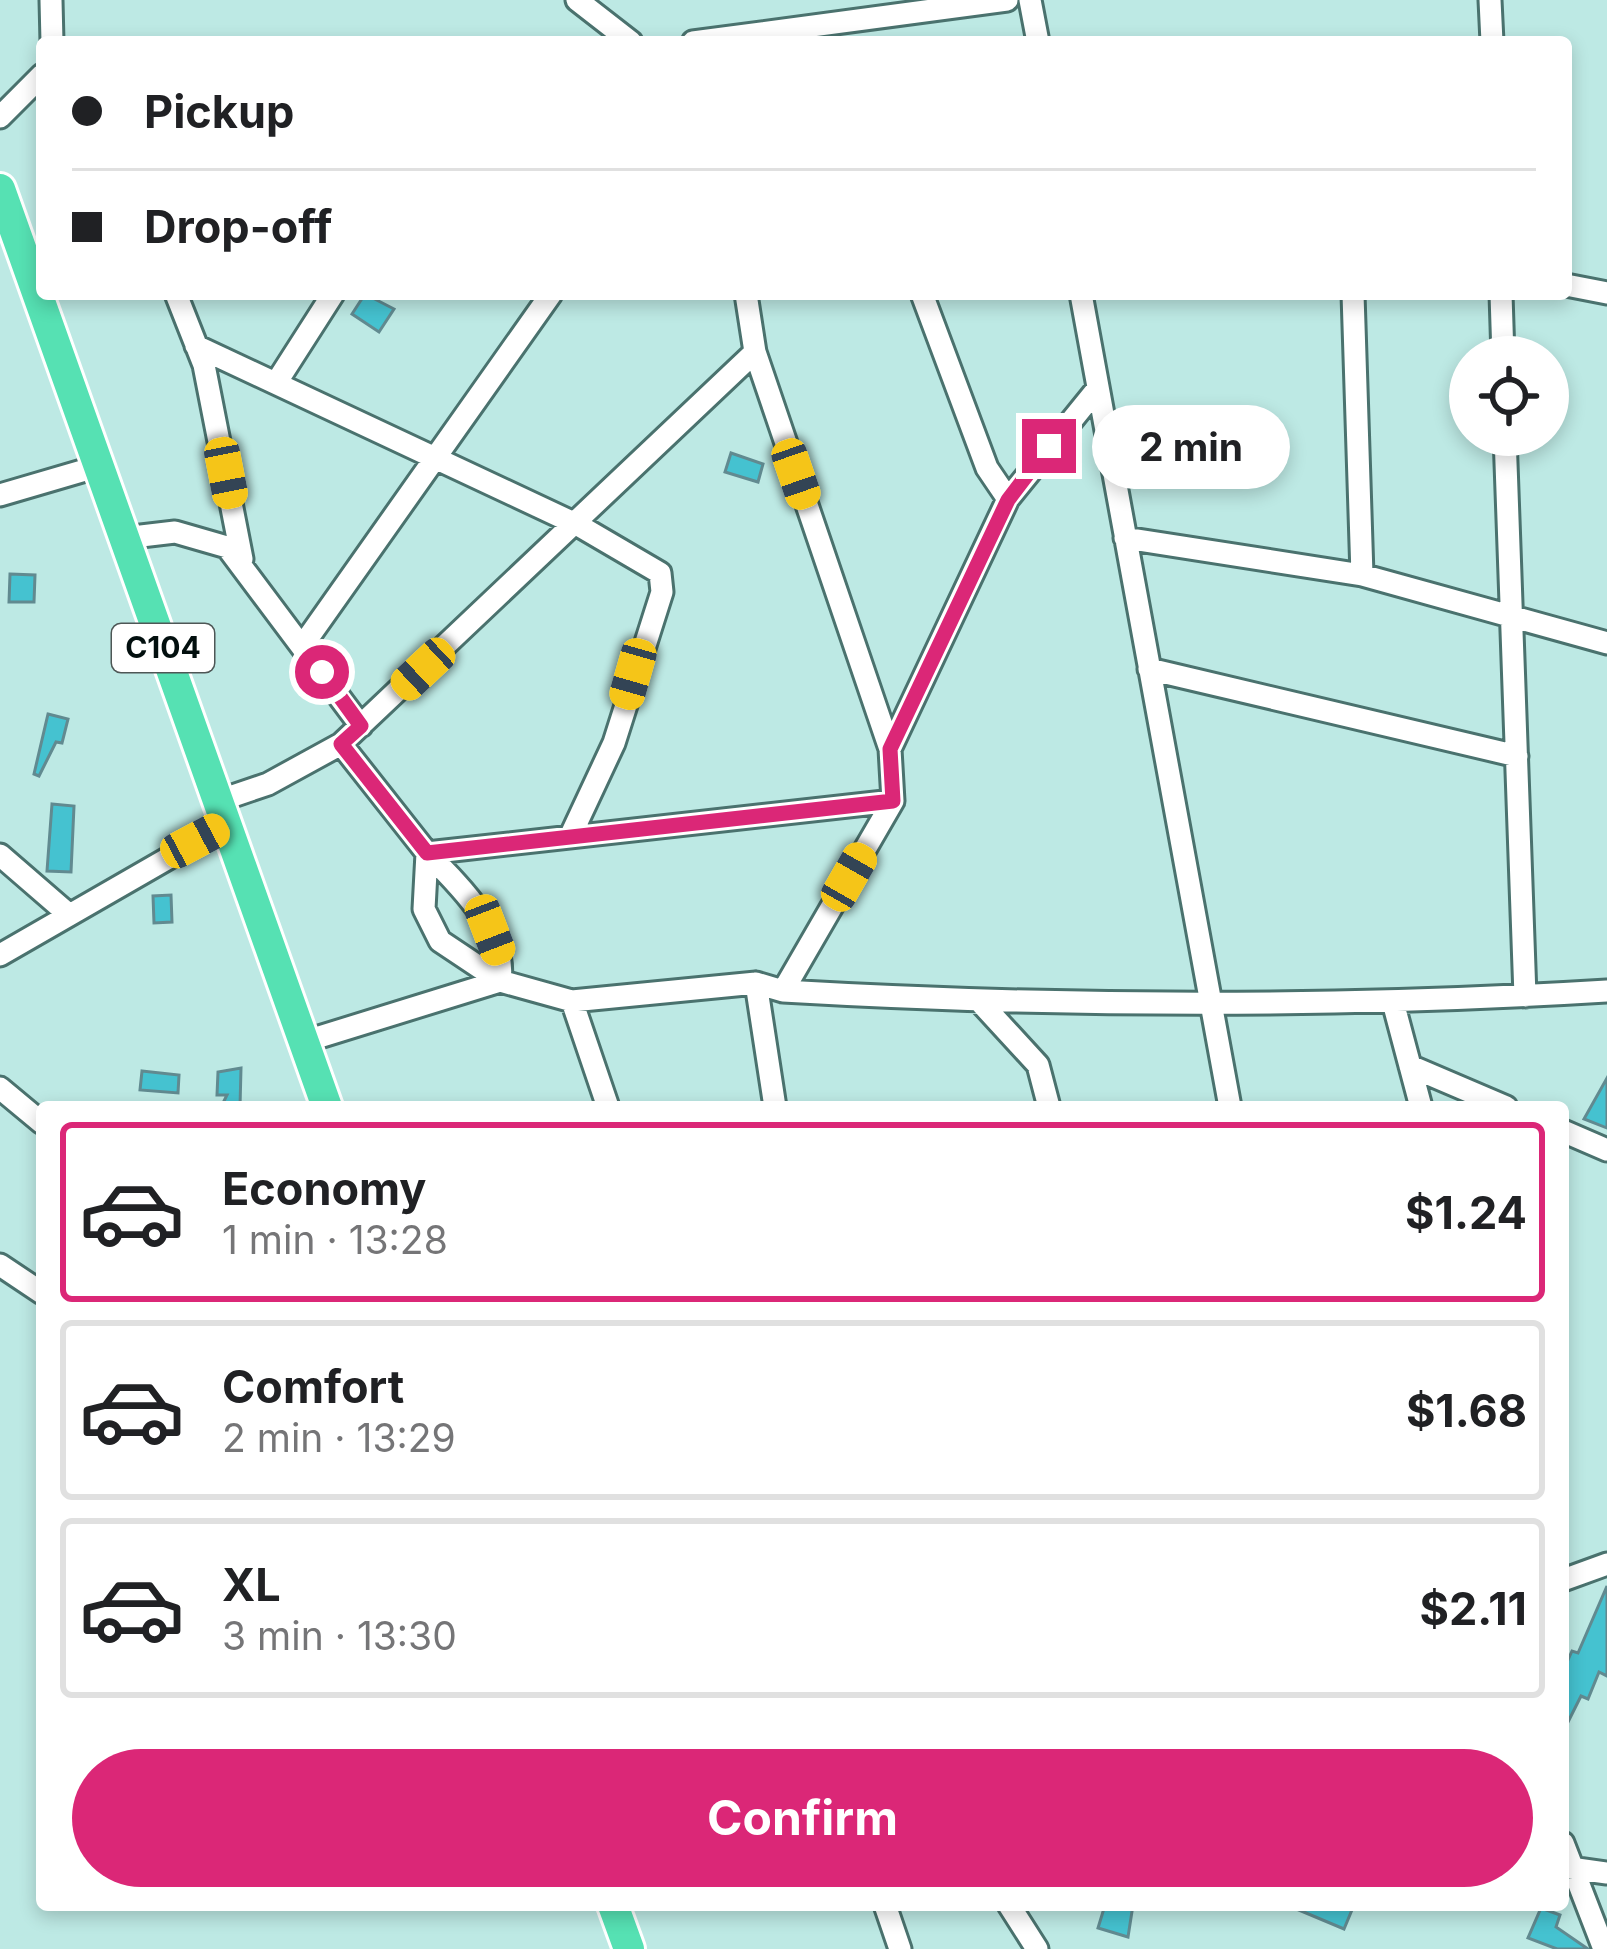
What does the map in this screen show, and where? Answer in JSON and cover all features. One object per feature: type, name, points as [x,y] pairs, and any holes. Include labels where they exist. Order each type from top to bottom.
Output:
[{"type":"highway","name":"C104","points":[[0,188],[7,227],[98,466],[325,1101]]},
{"type":"highway","points":[[615,1911],[629,1949]]},
{"type":"street","points":[[51,0],[52,36]]},
{"type":"street","points":[[577,0],[624,36]]},
{"type":"street","points":[[830,0],[835,23]]},
{"type":"street","points":[[738,36],[1007,0]]},
{"type":"street","points":[[1030,0],[1037,36]]},
{"type":"street","points":[[1490,0],[1492,36]]},
{"type":"street","points":[[0,117],[36,81]]},
{"type":"street","points":[[1572,286],[1607,292]]},
{"type":"street","points":[[178,300],[196,346],[242,559]]},
{"type":"street","points":[[276,383],[329,300]]},
{"type":"street","points":[[303,645],[547,300]]},
{"type":"street","points":[[747,300],[755,352],[890,749],[893,801],[783,991]]},
{"type":"street","points":[[924,300],[987,468],[1008,500]]},
{"type":"street","points":[[1083,300],[1229,1101]]},
{"type":"street","points":[[1353,300],[1361,575]]},
{"type":"street","points":[[1501,300],[1502,336]]},
{"type":"street","points":[[196,346],[578,525],[649,562],[659,573],[662,592],[614,743],[570,837]]},
{"type":"street","points":[[0,956],[268,784],[341,744],[578,525],[755,352]]},
{"type":"street","points":[[890,749],[1008,500],[1098,388]]},
{"type":"street","points":[[1506,456],[1525,996]]},
{"type":"street","points":[[0,495],[98,466]]},
{"type":"street","points":[[124,538],[194,536],[227,547],[242,559],[361,726]]},
{"type":"street","points":[[1125,538],[1361,575],[1607,643]]},
{"type":"street","points":[[1149,669],[1516,756]]},
{"type":"street","points":[[341,744],[427,853],[463,889],[490,930],[503,964],[500,981]]},
{"type":"street","points":[[427,853],[893,801]]},
{"type":"street","points":[[427,853],[424,909],[440,941],[500,981],[572,1001],[756,983],[783,991],[981,1003],[1210,1007],[1607,991]]},
{"type":"street","points":[[0,855],[67,914]]},
{"type":"street","points":[[304,1042],[500,981]]},
{"type":"street","points":[[756,983],[774,1101]]},
{"type":"street","points":[[572,1001],[606,1101]]},
{"type":"street","points":[[1393,1002],[1419,1101]]},
{"type":"street","points":[[981,1003],[1038,1065],[1047,1101]]},
{"type":"street","points":[[1410,1066],[1492,1101]]},
{"type":"street","points":[[0,1088],[36,1118]]},
{"type":"street","points":[[1569,1134],[1607,1150]]},
{"type":"street","points":[[0,1265],[36,1289]]},
{"type":"street","points":[[1569,1578],[1607,1564]]},
{"type":"street","points":[[1569,1868],[1607,1874]]},
{"type":"street","points":[[1569,1872],[1604,1949]]},
{"type":"street","points":[[887,1911],[900,1949]]},
{"type":"street","points":[[1013,1911],[1036,1949]]},
{"type":"building","points":[[361,300],[377,300],[394,309],[379,332],[352,314]]},
{"type":"building","points":[[731,453],[763,464],[758,482],[725,472]]},
{"type":"building","points":[[10,574],[35,575],[34,602],[9,602]]},
{"type":"building","points":[[48,714],[68,719],[62,743],[56,742],[39,776],[34,774]]},
{"type":"building","points":[[52,804],[74,806],[71,872],[47,871]]},
{"type":"building","points":[[171,895],[172,922],[154,923],[153,896]]},
{"type":"building","points":[[241,1068],[240,1101],[224,1101],[227,1095],[217,1095],[218,1072]]},
{"type":"building","points":[[142,1071],[179,1075],[178,1093],[140,1090]]},
{"type":"building","points":[[1607,1078],[1607,1128],[1584,1119]]},
{"type":"building","points":[[1607,1586],[1607,1676],[1599,1672],[1588,1699],[1581,1696],[1569,1720],[1569,1658],[1572,1651],[1578,1653]]},
{"type":"building","points":[[1103,1911],[1132,1911],[1128,1937],[1098,1928]]},
{"type":"building","points":[[1301,1911],[1352,1911],[1344,1929]]},
{"type":"building","points":[[1540,1911],[1549,1911],[1560,1915],[1556,1927],[1588,1949],[1557,1949],[1528,1938]]},
{"type":"route","points":[[322,672],[361,726],[341,744],[427,853],[893,801],[890,749],[1008,500],[1049,446]]}]
